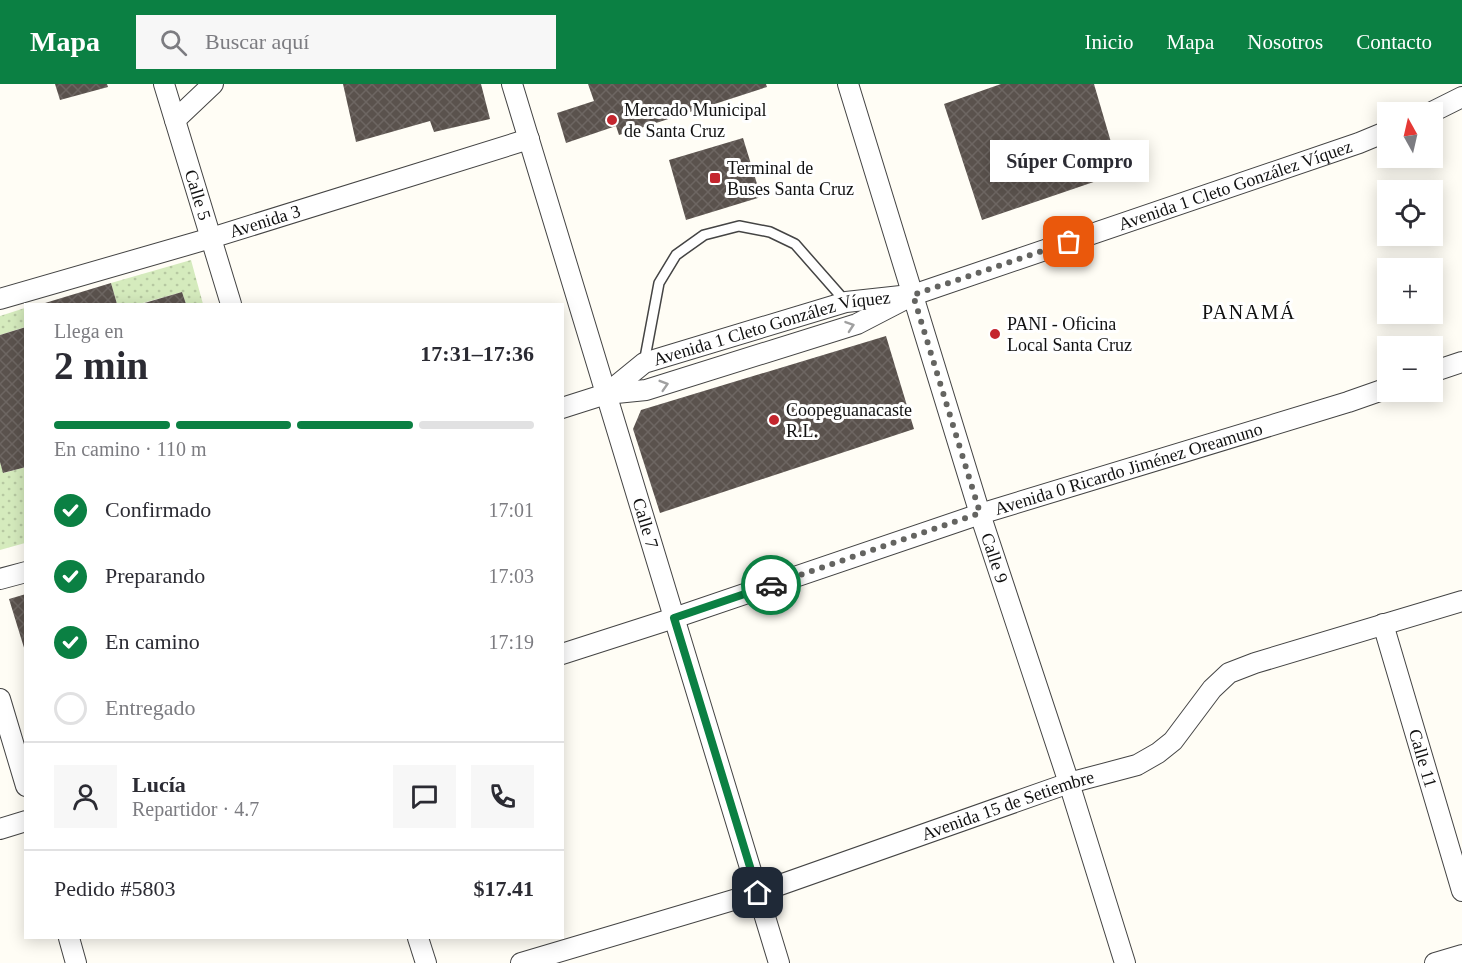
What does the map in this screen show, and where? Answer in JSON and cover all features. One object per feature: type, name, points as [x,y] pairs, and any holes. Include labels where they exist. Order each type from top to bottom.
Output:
[{"type":"street","name":"Calle 5","points":[[164,84],[231,303]]},
{"type":"street","points":[[175,120],[213,84]]},
{"type":"street","name":"Calle 7","points":[[512,84],[779,963]]},
{"type":"street","name":"Calle 9","points":[[848,84],[980,513],[1069,783],[1125,963]]},
{"type":"street","points":[[1443,106],[1462,97]]},
{"type":"street","name":"Avenida 1 Cleto González Víquez","points":[[564,407],[606,394],[646,390],[857,324],[913,295],[1377,135]]},
{"type":"street","name":"Avenida 3","points":[[0,299],[211,238],[529,140]]},
{"type":"street","name":"Avenida 1 Cleto González Víquez","points":[[606,394],[644,363],[846,302],[913,295]]},
{"type":"street","points":[[1443,368],[1462,362]]},
{"type":"street","name":"Avenida 0 Ricardo Jiménez Oreamuno","points":[[564,653],[980,513],[1377,392]]},
{"type":"street","points":[[0,579],[24,573]]},
{"type":"street","name":"Avenida 15 de Setiembre","points":[[521,963],[758,893],[1069,783],[1137,765],[1173,741],[1212,688],[1229,673],[1462,601]]},
{"type":"street","name":"Calle 11","points":[[1383,624],[1462,891]]},
{"type":"street","points":[[0,699],[24,779]]},
{"type":"street","points":[[0,829],[24,822]]},
{"type":"street","points":[[69,939],[76,963]]},
{"type":"street","points":[[418,939],[426,963]]},
{"type":"street","points":[[1435,963],[1462,955]]},
{"type":"lane","points":[[644,363],[659,283],[676,255],[704,235],[739,226],[770,232],[795,244],[846,302]]},
{"type":"green space","points":[[191,260],[203,303],[186,303],[182,292],[143,303],[117,303],[111,283]]},
{"type":"green space","points":[[24,308],[24,327],[0,335],[0,316]]},
{"type":"green space","points":[[0,462],[4,473],[24,468],[24,543],[0,550]]},
{"type":"building","points":[[55,84],[107,84],[108,87],[60,100]]},
{"type":"building","points":[[343,84],[481,84],[490,119],[434,132],[430,121],[356,142]]},
{"type":"building","name":"Mercado Municipal de Santa Cruz","points":[[588,84],[766,84],[767,87],[619,135],[616,126],[566,143],[557,113],[594,101]]},
{"type":"building","points":[[1001,84],[1094,84],[1120,173],[982,220],[944,104]]},
{"type":"building","name":"Terminal de Buses Santa Cruz","points":[[743,138],[761,197],[686,220],[669,160]]},
{"type":"building","points":[[111,283],[117,303],[45,303]]},
{"type":"building","points":[[182,292],[186,303],[144,303]]},
{"type":"building","points":[[24,328],[24,468],[3,473],[0,462],[0,335]]},
{"type":"building","name":"Coopeguanacaste R.L.","points":[[886,336],[914,429],[660,513],[633,429],[641,410]]},
{"type":"building","points":[[24,595],[24,648],[9,599]]},
{"type":"way so far","points":[[771,585],[980,513],[913,295],[1069,242]]},
{"type":"place","name":"Mercado Municipal de Santa Cruz","points":[[612,120]]},
{"type":"place","name":"Terminal de Buses Santa Cruz","points":[[715,178]]},
{"type":"place","name":"Súper Compro","points":[[1069,242]]},
{"type":"place","name":"PANI - Oficina Local Santa Cruz","points":[[995,334]]},
{"type":"place","name":"Coopeguanacaste R.L.","points":[[774,420]]},
{"type":"district","name":"PANAMÁ","points":[[1249,312]]},
{"type":"route","points":[[758,893],[674,618],[771,585]]}]
